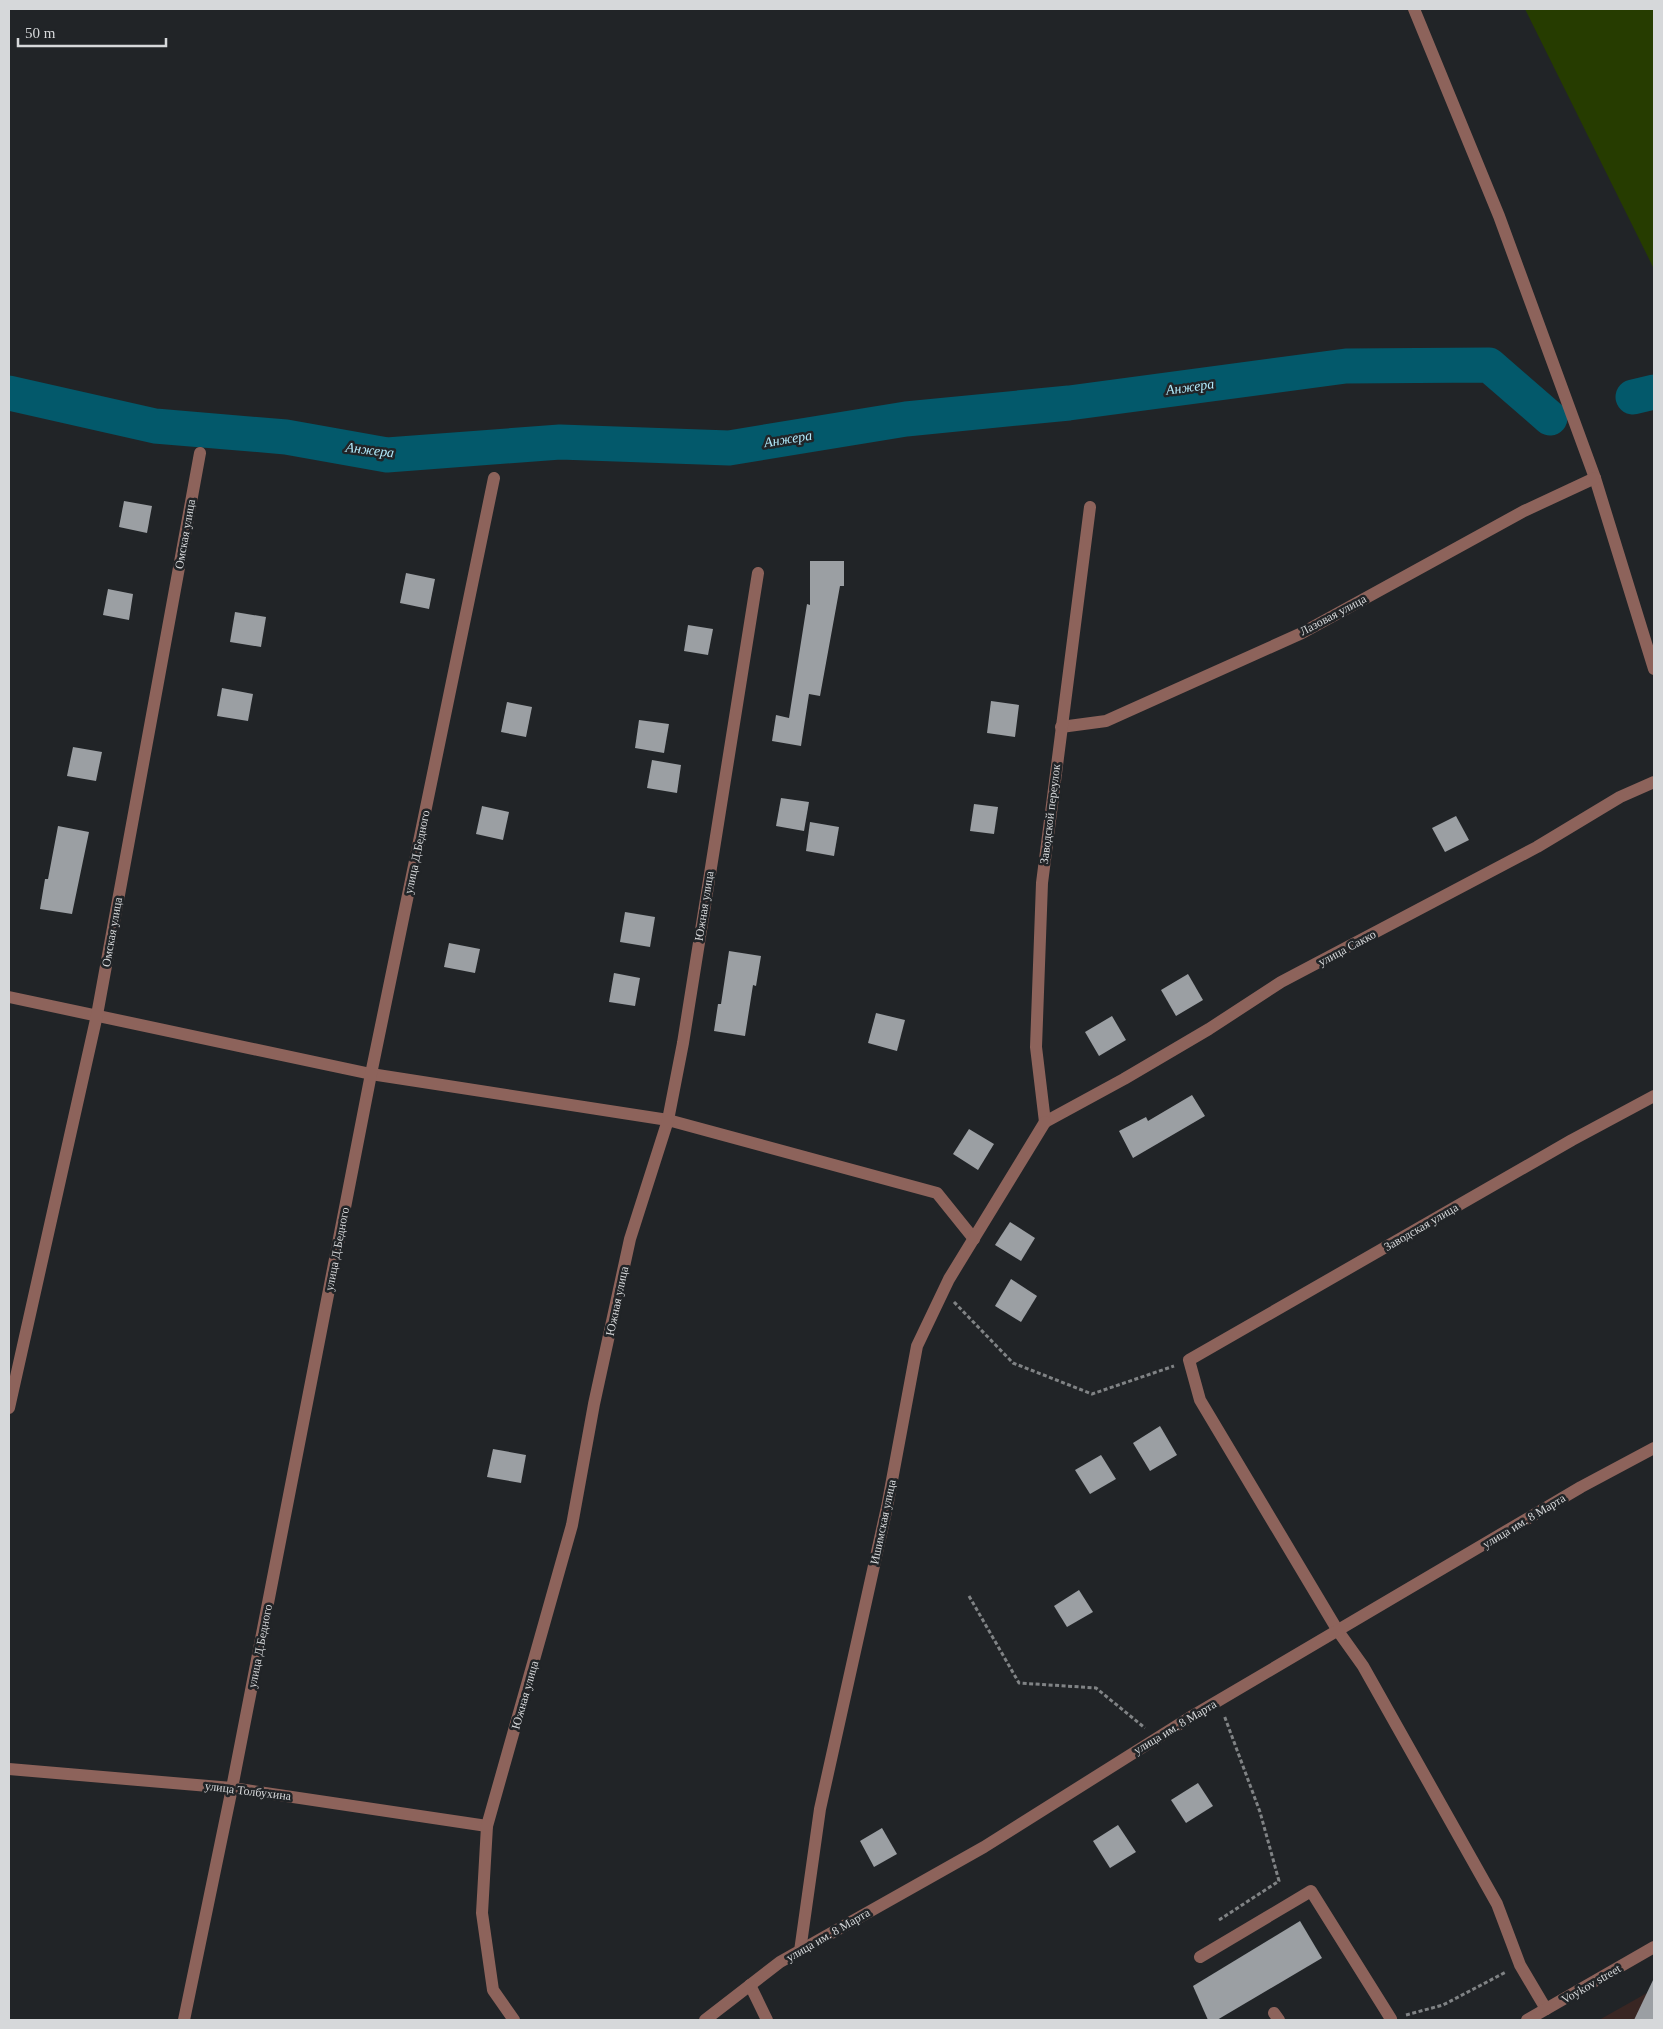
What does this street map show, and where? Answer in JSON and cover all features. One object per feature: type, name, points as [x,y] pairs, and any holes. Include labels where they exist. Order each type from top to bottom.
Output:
[{"type":"street","points":[[1414,9],[1498,216],[1596,478],[1654,669]]},
{"type":"street","name":"Омская улица","points":[[9,1408],[97,1015],[200,453]]},
{"type":"street","name":"улица Д.Бедного","points":[[184,2020],[232,1788],[371,1074],[494,478]]},
{"type":"street","name":"Лазовая улица","points":[[1061,727],[1106,721],[1302,633],[1524,511],[1596,478]]},
{"type":"street","name":"Заводской переулок","points":[[1045,1122],[1036,1047],[1042,883],[1090,507]]},
{"type":"street","name":"Южная улица","points":[[514,2020],[493,1990],[482,1913],[487,1826],[572,1525],[594,1404],[630,1239],[668,1120],[683,1043],[758,572]]},
{"type":"street","name":"улица Сакко","points":[[1045,1122],[1124,1079],[1281,982],[1537,847],[1620,797],[1654,782]]},
{"type":"street","points":[[9,997],[371,1074],[668,1120],[937,1193],[974,1239]]},
{"type":"street","name":"Заводская улица","points":[[1189,1360],[1563,1145],[1654,1096]]},
{"type":"street","name":"Ишимская улица","points":[[800,1951],[820,1808],[887,1506],[917,1346],[949,1279],[1045,1122]]},
{"type":"street","points":[[1189,1360],[1200,1400],[1338,1631],[1363,1666],[1497,1904],[1520,1965],[1546,2009]]},
{"type":"street","name":"улица им. 8 Марта","points":[[706,2020],[780,1962],[984,1847],[1219,1701],[1581,1487],[1654,1448]]},
{"type":"street","name":"улица Толбухина","points":[[9,1768],[232,1788],[487,1826]]},
{"type":"street","points":[[1200,1957],[1311,1892],[1390,2020]]},
{"type":"street","name":"Voykov street","points":[[1527,2020],[1654,1947]]},
{"type":"street","points":[[750,1986],[767,2020]]},
{"type":"path","points":[[949,1279],[950,1297],[1013,1363],[1092,1394],[1189,1360]]},
{"type":"path","points":[[969,1596],[1019,1683],[1096,1688],[1158,1738]]},
{"type":"path","points":[[1218,1920],[1279,1881],[1260,1812],[1219,1701]]},
{"type":"path","points":[[1390,2020],[1443,2005],[1520,1965]]},
{"type":"shaded area","points":[[1654,1989],[1654,2020],[1599,2020]]},
{"type":"green space","points":[[1525,9],[1654,9],[1654,269]]},
{"type":"building","points":[[124,501],[152,506],[147,533],[119,527]]},
{"type":"building","points":[[810,561],[844,561],[844,586],[840,586],[820,696],[809,694],[801,746],[772,741],[776,715],[789,718],[807,604],[810,605]]},
{"type":"building","points":[[406,573],[435,579],[429,609],[400,603]]},
{"type":"building","points":[[108,589],[133,594],[129,620],[103,615]]},
{"type":"building","points":[[235,612],[266,617],[261,647],[230,642]]},
{"type":"building","points":[[688,625],[713,629],[708,655],[684,651]]},
{"type":"building","points":[[222,688],[253,694],[248,721],[217,716]]},
{"type":"building","points":[[991,701],[1019,705],[1015,737],[987,733]]},
{"type":"building","points":[[507,702],[532,707],[526,737],[501,732]]},
{"type":"building","points":[[639,720],[669,724],[664,753],[635,748]]},
{"type":"building","points":[[73,747],[102,752],[96,781],[67,776]]},
{"type":"building","points":[[652,760],[681,765],[677,793],[647,788]]},
{"type":"building","points":[[781,798],[809,802],[804,831],[776,826]]},
{"type":"building","points":[[974,804],[998,807],[994,834],[970,831]]},
{"type":"building","points":[[482,806],[509,812],[503,840],[476,834]]},
{"type":"building","points":[[1456,816],[1469,840],[1445,852],[1432,828]]},
{"type":"building","points":[[810,822],[839,827],[834,856],[806,851]]},
{"type":"building","points":[[58,826],[89,832],[72,914],[40,909]]},
{"type":"building","points":[[625,912],[655,917],[650,947],[620,942]]},
{"type":"building","points":[[449,943],[480,949],[475,973],[444,967]]},
{"type":"building","points":[[729,951],[761,956],[756,986],[753,985],[745,1036],[714,1031],[718,1004],[721,1004]]},
{"type":"building","points":[[614,973],[640,978],[635,1006],[609,1002]]},
{"type":"building","points":[[1188,974],[1203,1000],[1176,1016],[1161,990]]},
{"type":"building","points":[[876,1013],[905,1020],[897,1051],[868,1043]]},
{"type":"building","points":[[1112,1016],[1126,1040],[1099,1056],[1085,1032]]},
{"type":"building","points":[[1192,1095],[1205,1116],[1133,1158],[1119,1131],[1146,1117],[1148,1121]]},
{"type":"building","points":[[969,1129],[994,1144],[978,1170],[953,1154]]},
{"type":"building","points":[[1010,1222],[1035,1238],[1021,1261],[995,1245]]},
{"type":"building","points":[[1011,1279],[1037,1296],[1021,1322],[995,1306]]},
{"type":"building","points":[[1160,1426],[1177,1455],[1150,1471],[1133,1443]]},
{"type":"building","points":[[493,1449],[526,1455],[521,1483],[487,1477]]},
{"type":"building","points":[[1101,1455],[1116,1479],[1090,1494],[1075,1470]]},
{"type":"building","points":[[1079,1590],[1093,1612],[1067,1627],[1054,1606]]},
{"type":"building","points":[[1198,1783],[1213,1806],[1186,1823],[1171,1800]]},
{"type":"building","points":[[1118,1825],[1136,1852],[1110,1868],[1093,1841]]},
{"type":"building","points":[[882,1828],[897,1854],[874,1867],[860,1841]]},
{"type":"building","points":[[1300,1921],[1322,1958],[1217,2020],[1208,2020],[1193,1986]]},
{"type":"building","points":[[1654,1978],[1654,2020],[1634,2020]]},
{"type":"waterway","name":"Анжера","points":[[9,393],[155,426],[286,437],[387,455],[560,442],[729,448],[906,419],[1069,403],[1346,366],[1489,365],[1550,418]]},
{"type":"waterway","name":"Анжера","points":[[1633,397],[1654,392]]}]
